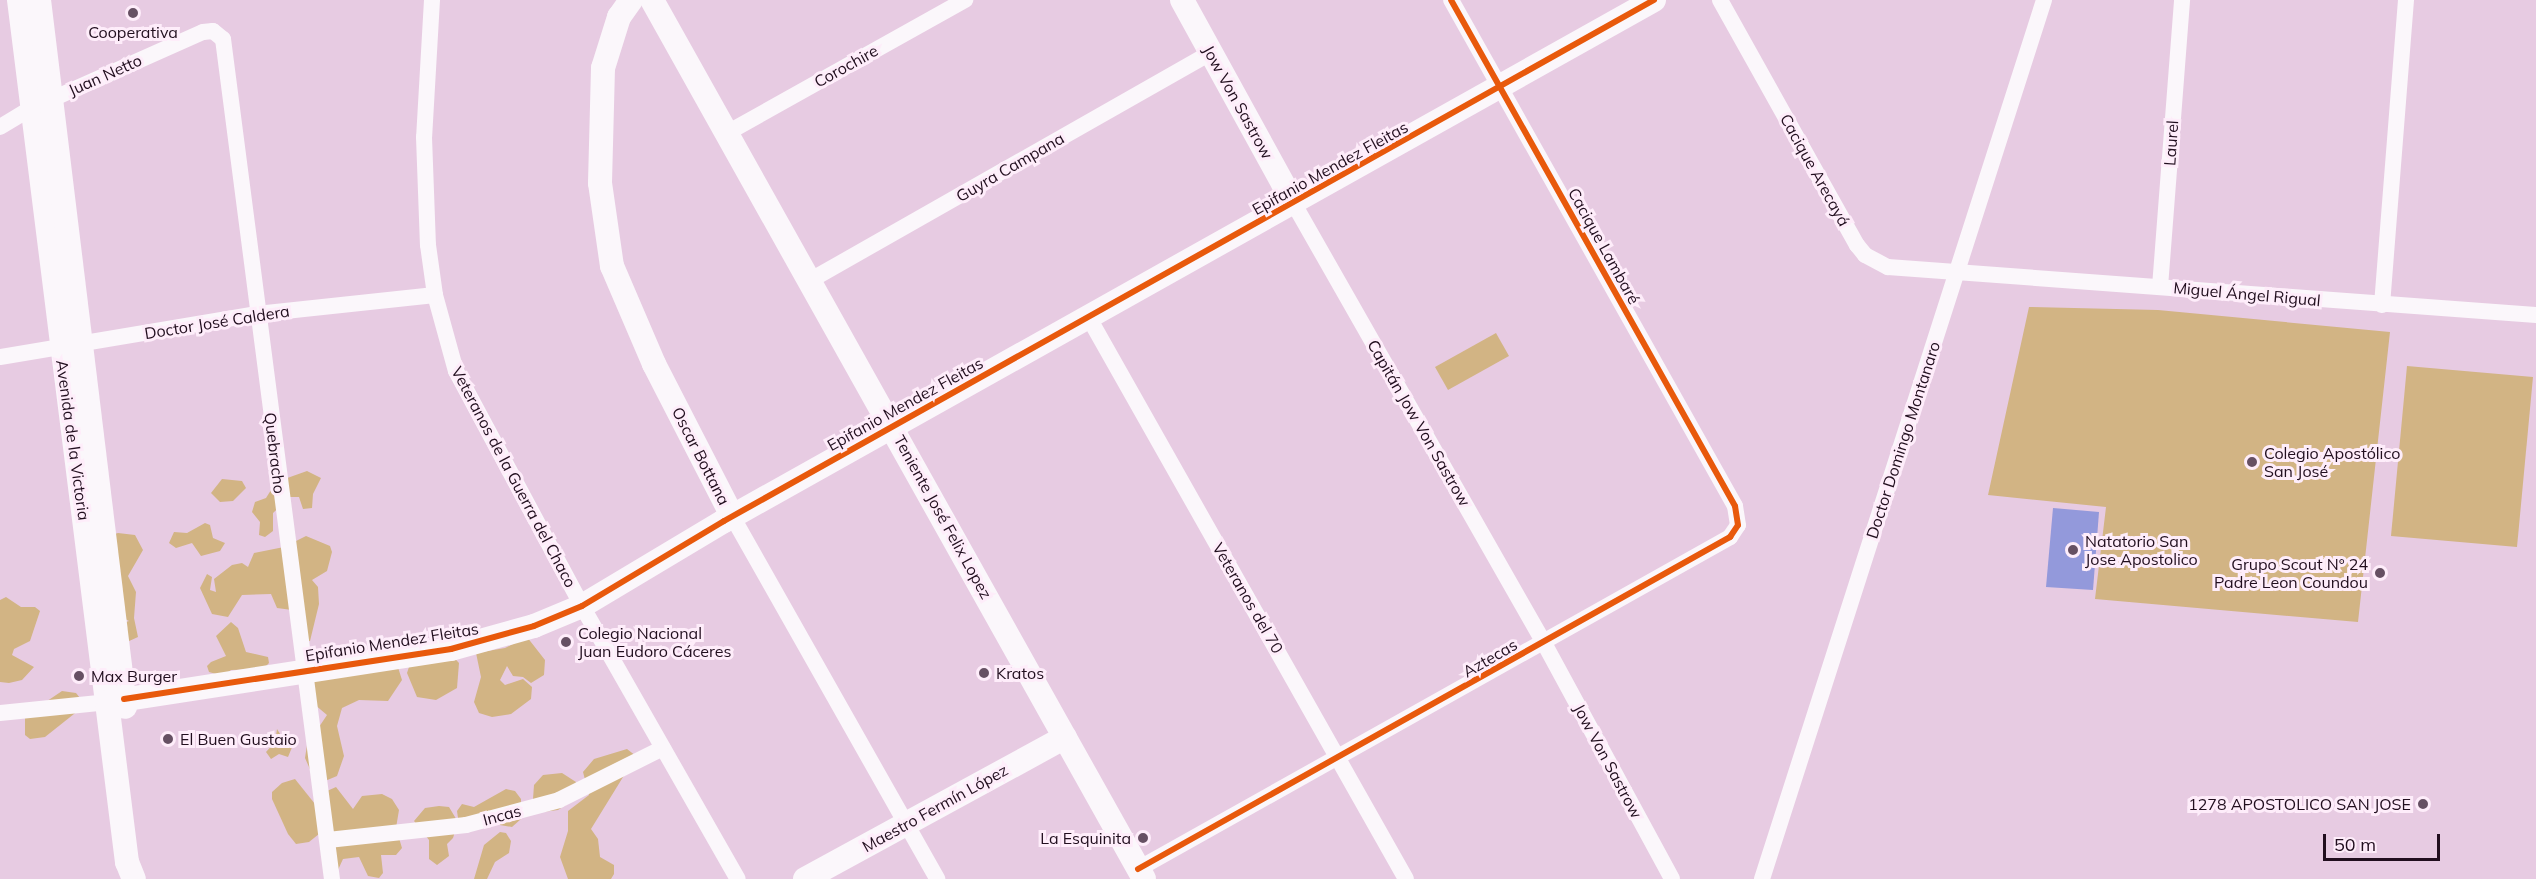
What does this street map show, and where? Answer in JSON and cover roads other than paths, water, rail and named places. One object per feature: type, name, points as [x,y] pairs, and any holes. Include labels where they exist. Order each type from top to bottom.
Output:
[{"type":"street","name":"Avenida de la Victoria","points":[[19,0],[41,104],[116,701],[143,857],[142,879]]},
{"type":"street","name":"Avenida de la Victoria","points":[[39,0],[41,104]]},
{"type":"street","name":"Veteranos de la Guerra del Chaco","points":[[432,0],[424,137],[428,245],[435,295],[456,371],[582,606],[738,879]]},
{"type":"street","name":"Oscar Bottana","points":[[631,0],[619,17],[603,68],[600,183],[612,266],[654,364],[732,516],[937,879]]},
{"type":"street","name":"Teniente José Felix Lopez","points":[[652,0],[1141,874]]},
{"type":"street","name":"Corochire","points":[[727,133],[965,0]]},
{"type":"street","name":"Jow Von Sastrow","points":[[1182,0],[1294,204]]},
{"type":"street","name":"Cacique Lambaré","points":[[1451,0],[1735,506]]},
{"type":"street","name":"Epifanio Mendez Fleitas","points":[[0,713],[116,701],[304,669],[451,649],[534,627],[582,606],[732,516],[1294,204],[1654,0]]},
{"type":"street","name":"Cacique Arecayá","points":[[1720,0],[1865,255],[1888,267],[1958,272]]},
{"type":"street","name":"Doctor Domingo Montanaro","points":[[1762,879],[2044,0]]},
{"type":"street","name":"Laurel","points":[[2160,287],[2181,0]]},
{"type":"street","points":[[2382,304],[2406,0]]},
{"type":"street","name":"Juan Netto","points":[[0,127],[41,104],[203,32],[213,31]]},
{"type":"street","name":"Quebracho","points":[[213,31],[223,39],[332,879]]},
{"type":"street","name":"Guyra Campana","points":[[809,281],[1211,53]]},
{"type":"street","name":"Capitán Jow Von Sastrow","points":[[1294,204],[1544,643]]},
{"type":"street","name":"Miguel Ángel Rigual","points":[[1958,272],[2536,315]]},
{"type":"street","name":"Doctor José Caldera","points":[[0,357],[257,314],[435,295]]},
{"type":"street","name":"Veteranos del 70","points":[[1089,318],[1406,879]]},
{"type":"street","name":"Aztecas","points":[[1141,874],[1730,537],[1738,525],[1735,506]]},
{"type":"street","name":"Jow Von Sastrow","points":[[1544,643],[1672,879]]},
{"type":"street","name":"Avenida de la Victoria","points":[[116,701],[127,862],[134,879]]},
{"type":"street","name":"Maestro Fermín López","points":[[805,879],[1065,737]]},
{"type":"street","name":"Incas","points":[[328,840],[466,825],[559,800],[663,748]]},
{"type":"water","name":"Natatorio San Jose Apostolico","points":[[2053,508],[2099,512],[2093,590],[2046,587]]},
{"type":"place","name":"Cooperativa","points":[[133,13]]},
{"type":"place","name":"Colegio Apostólico San José","points":[[2252,462]]},
{"type":"place","name":"Natatorio San Jose Apostolico","points":[[2073,550]]},
{"type":"place","name":"Grupo Scout N° 24 Padre Leon Coundou","points":[[2380,573]]},
{"type":"place","name":"Colegio Nacional Juan Eudoro Cáceres","points":[[566,642]]},
{"type":"place","name":"Kratos","points":[[984,673]]},
{"type":"place","name":"Max Burger","points":[[79,676]]},
{"type":"place","name":"El Buen Gustaio","points":[[168,739]]},
{"type":"place","name":"1278 APOSTOLICO SAN JOSE","points":[[2423,804]]},
{"type":"place","name":"La Esquinita","points":[[1143,838]]}]
